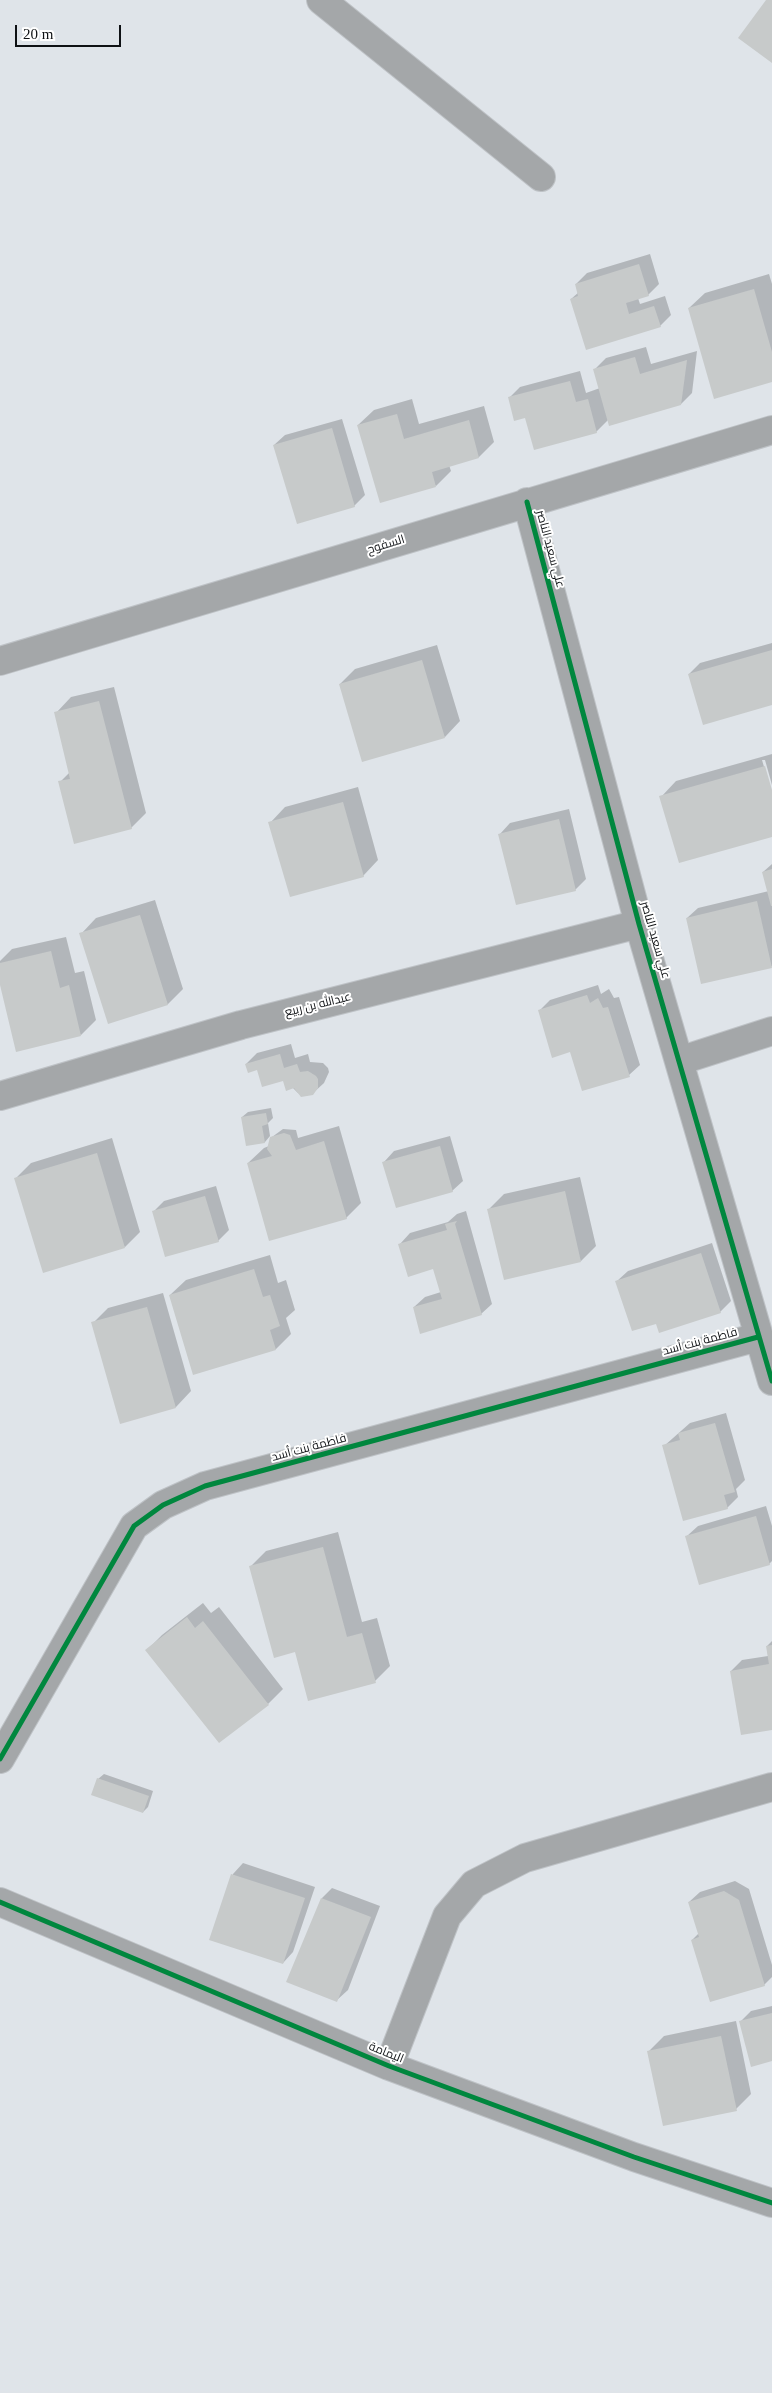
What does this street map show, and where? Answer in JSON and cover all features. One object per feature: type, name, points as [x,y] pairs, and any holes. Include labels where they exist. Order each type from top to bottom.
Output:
[{"type":"street","points":[[321,0],[541,177]]},
{"type":"street","name":"السفوح","points":[[0,662],[527,502],[772,430]]},
{"type":"street","name":"علي سعيد الناصر","points":[[527,502],[639,924],[772,1381]]},
{"type":"street","name":"عبدالله بن ربيع","points":[[0,1096],[242,1025],[639,924]]},
{"type":"street","points":[[679,1061],[772,1032]]},
{"type":"street","name":"فاطمة بنت أسد","points":[[0,1759],[134,1526],[163,1505],[205,1486],[758,1337]]},
{"type":"street","points":[[389,2066],[447,1916],[474,1884],[525,1858],[772,1787]]},
{"type":"street","name":"اليمامة","points":[[0,1902],[389,2066],[634,2157],[772,2203]]},
{"type":"building","points":[[766,0],[772,0],[772,63],[738,38]]},
{"type":"building","points":[[639,264],[649,296],[626,303],[629,314],[654,306],[661,327],[586,350],[570,299],[578,296],[575,284]]},
{"type":"building","points":[[754,289],[772,352],[772,382],[714,399],[688,308]]},
{"type":"building","points":[[635,357],[640,374],[687,360],[681,405],[609,426],[593,369]]},
{"type":"building","points":[[570,381],[576,402],[588,399],[597,433],[534,450],[525,418],[514,421],[508,397]]},
{"type":"building","points":[[397,414],[404,439],[469,420],[479,458],[432,472],[436,487],[380,503],[357,425]]},
{"type":"building","points":[[332,428],[355,507],[297,524],[273,445]]},
{"type":"building","points":[[772,650],[772,705],[703,725],[688,674]]},
{"type":"building","points":[[422,660],[445,738],[362,762],[339,684]]},
{"type":"building","points":[[99,701],[132,829],[74,844],[58,781],[70,779],[54,712]]},
{"type":"building","points":[[765,766],[772,790],[772,837],[679,863],[659,796]]},
{"type":"building","points":[[343,802],[364,877],[290,897],[268,822]]},
{"type":"building","points":[[559,819],[576,891],[516,905],[498,834]]},
{"type":"building","points":[[772,869],[772,906],[771,906],[762,872]]},
{"type":"building","points":[[757,901],[772,968],[701,984],[686,918]]},
{"type":"building","points":[[140,915],[168,1005],[108,1024],[79,933]]},
{"type":"building","points":[[51,951],[60,988],[69,985],[81,1036],[16,1052],[0,985],[0,963]]},
{"type":"building","points":[[587,995],[590,1003],[598,998],[603,1008],[608,1007],[630,1077],[582,1091],[570,1052],[552,1058],[538,1010]]},
{"type":"building","points":[[280,1054],[284,1068],[297,1064],[300,1072],[308,1071],[316,1076],[318,1088],[313,1095],[301,1097],[294,1088],[286,1091],[283,1081],[262,1087],[257,1070],[248,1073],[245,1064]]},
{"type":"building","points":[[266,1113],[268,1124],[262,1126],[265,1143],[246,1146],[241,1117]]},
{"type":"building","points":[[284,1133],[290,1135],[296,1150],[324,1141],[347,1219],[269,1241],[247,1163],[272,1156],[267,1149],[270,1137]]},
{"type":"building","points":[[440,1146],[453,1192],[396,1208],[382,1162]]},
{"type":"building","points":[[97,1153],[125,1248],[43,1273],[14,1178]]},
{"type":"building","points":[[565,1191],[581,1262],[504,1280],[487,1209]]},
{"type":"building","points":[[205,1196],[219,1242],[165,1257],[152,1211]]},
{"type":"building","points":[[457,1221],[455,1224],[482,1315],[420,1334],[413,1307],[442,1299],[433,1269],[408,1277],[398,1244],[447,1230],[445,1224]]},
{"type":"building","points":[[701,1253],[721,1313],[659,1333],[656,1324],[632,1331],[615,1281]]},
{"type":"building","points":[[254,1269],[263,1297],[270,1295],[280,1326],[270,1330],[276,1350],[193,1375],[169,1295]]},
{"type":"building","points":[[147,1307],[176,1408],[120,1424],[91,1322]]},
{"type":"building","points":[[715,1423],[735,1492],[724,1495],[728,1509],[683,1521],[662,1445],[680,1440],[678,1433]]},
{"type":"building","points":[[756,1516],[770,1565],[699,1585],[685,1536]]},
{"type":"building","points":[[323,1547],[347,1637],[362,1633],[376,1683],[308,1701],[295,1652],[274,1658],[249,1566]]},
{"type":"building","points":[[187,1617],[195,1628],[203,1621],[269,1705],[219,1743],[145,1650]]},
{"type":"building","points":[[772,1645],[772,1730],[741,1735],[730,1671],[769,1664],[766,1646]]},
{"type":"building","points":[[97,1778],[149,1796],[143,1813],[91,1795]]},
{"type":"building","points":[[231,1874],[305,1898],[283,1964],[209,1940]]},
{"type":"building","points":[[724,1891],[739,1900],[765,1986],[710,2002],[691,1940],[699,1937],[688,1902]]},
{"type":"building","points":[[321,1898],[371,1917],[337,2002],[286,1982]]},
{"type":"building","points":[[772,2013],[772,2061],[751,2067],[739,2021]]},
{"type":"building","points":[[721,2036],[737,2111],[663,2126],[647,2051]]},
{"type":"cycle path","points":[[527,502],[639,924],[772,1381]]},
{"type":"cycle path","points":[[0,1759],[134,1526],[163,1505],[205,1486],[758,1337]]},
{"type":"cycle path","points":[[0,1902],[389,2066],[634,2157],[772,2203]]}]
